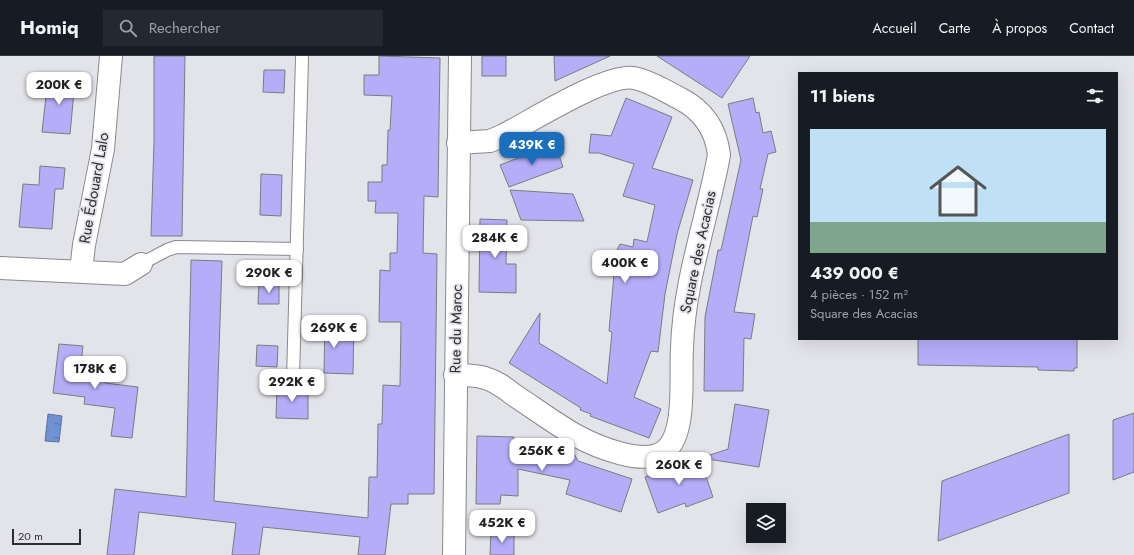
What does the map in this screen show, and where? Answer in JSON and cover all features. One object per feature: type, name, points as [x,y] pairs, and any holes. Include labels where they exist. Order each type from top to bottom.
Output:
[{"type":"street","name":"Rue Édouard Lalo","points":[[81,271],[84,245],[103,149],[111,56]]},
{"type":"street","name":"Rue du Maroc","points":[[454,555],[460,56]]},
{"type":"street","name":"Square des Acacias","points":[[455,375],[475,376],[495,382],[575,435],[627,455],[641,457],[653,456],[664,451],[672,444],[677,433],[680,418],[682,343],[688,286],[719,155],[713,129],[697,109],[688,102],[647,82],[634,78],[622,78],[597,86],[496,139],[477,142],[458,142]]},
{"type":"street","points":[[0,268],[125,274],[141,264]]},
{"type":"lane","points":[[293,378],[302,58]]},
{"type":"lane","points":[[141,264],[167,250],[176,247],[297,249]]},
{"type":"water","points":[[48,414],[62,416],[59,442],[45,441]]},
{"type":"building","points":[[154,56],[185,56],[182,236],[151,236],[154,142]]},
{"type":"building","points":[[379,56],[440,58],[438,197],[424,196],[423,253],[437,254],[434,494],[408,494],[408,504],[391,504],[385,555],[358,555],[360,537],[263,527],[259,555],[232,555],[236,523],[139,512],[134,555],[107,555],[115,489],[186,497],[191,260],[222,261],[214,501],[368,518],[369,477],[377,477],[378,424],[382,424],[383,385],[400,386],[401,322],[379,322],[380,270],[390,271],[390,253],[397,253],[398,213],[375,213],[376,201],[368,201],[368,182],[382,182],[382,165],[387,165],[388,130],[390,130],[392,96],[364,95],[364,75],[379,75]]},
{"type":"building","points":[[482,56],[506,56],[506,76],[482,76]]},
{"type":"building","points":[[554,56],[610,56],[555,81]]},
{"type":"building","points":[[657,56],[750,56],[722,98]]},
{"type":"building","points":[[264,70],[285,70],[284,93],[263,92]]},
{"type":"building","points":[[48,78],[75,81],[70,134],[42,132]]},
{"type":"building","points":[[626,98],[672,117],[652,168],[693,180],[677,234],[665,294],[658,352],[651,351],[634,397],[661,409],[649,438],[590,416],[591,414],[580,410],[581,408],[509,363],[540,313],[539,343],[607,384],[612,332],[609,331],[616,252],[620,244],[633,247],[634,239],[647,242],[655,205],[623,196],[634,164],[599,153],[589,153],[591,134],[611,136]]},
{"type":"building","points":[[753,98],[756,113],[759,112],[763,133],[771,131],[776,152],[768,154],[760,189],[763,189],[757,217],[753,216],[734,312],[755,314],[751,339],[744,338],[743,391],[704,391],[705,317],[718,250],[721,250],[741,160],[728,104]]},
{"type":"building","points":[[555,144],[563,167],[509,187],[500,165]]},
{"type":"building","points":[[40,166],[65,168],[63,189],[55,189],[52,229],[19,227],[23,184],[39,185]]},
{"type":"building","points":[[261,174],[282,175],[281,216],[260,215]]},
{"type":"building","points":[[510,190],[573,194],[584,221],[521,220]]},
{"type":"building","points":[[480,219],[507,220],[506,264],[516,264],[516,293],[479,292]]},
{"type":"building","points":[[259,283],[279,284],[279,304],[258,304]]},
{"type":"building","points":[[325,321],[354,322],[353,374],[324,373]]},
{"type":"building","points":[[918,340],[1077,340],[1077,368],[1074,368],[1074,371],[1038,370],[1038,367],[918,365]]},
{"type":"building","points":[[59,344],[83,346],[80,373],[106,377],[105,383],[138,387],[132,438],[111,436],[115,408],[84,404],[85,397],[53,393]]},
{"type":"building","points":[[257,345],[278,346],[277,367],[256,366]]},
{"type":"building","points":[[277,386],[308,387],[308,419],[276,418]]},
{"type":"building","points":[[735,404],[769,410],[759,467],[701,458],[728,449]]},
{"type":"building","points":[[1134,413],[1134,472],[1113,480],[1113,420]]},
{"type":"building","points":[[1069,434],[1069,493],[938,541],[942,481]]},
{"type":"building","points":[[477,436],[514,437],[514,440],[573,452],[578,461],[632,479],[621,512],[566,494],[570,480],[518,469],[518,496],[501,495],[500,504],[476,504]]},
{"type":"building","points":[[700,459],[713,497],[686,507],[685,503],[658,513],[645,477]]},
{"type":"building","points":[[491,532],[514,533],[514,555],[490,555]]}]
